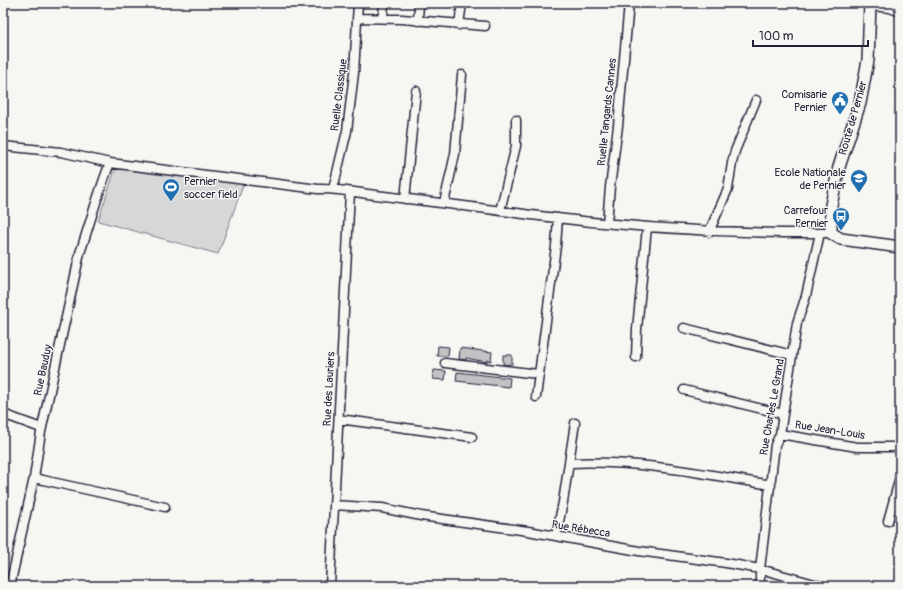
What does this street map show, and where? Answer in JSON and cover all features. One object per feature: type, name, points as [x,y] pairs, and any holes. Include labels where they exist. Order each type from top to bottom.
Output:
[{"type":"street","name":"Ruelle Classique","points":[[333,189],[347,131],[354,73],[358,3]]},
{"type":"street","points":[[383,18],[384,3]]},
{"type":"street","points":[[418,20],[419,3]]},
{"type":"street","points":[[459,25],[462,3]]},
{"type":"street","name":"Ruelle Tangards Cannes","points":[[607,223],[618,126],[629,3]]},
{"type":"street","points":[[870,5],[890,8],[900,12]]},
{"type":"street","name":"Route de Pernier","points":[[825,233],[839,166],[860,102],[868,60],[870,5]]},
{"type":"street","points":[[357,18],[418,20],[459,25],[485,26]]},
{"type":"street","points":[[444,203],[455,154],[462,75]]},
{"type":"street","points":[[405,199],[416,91]]},
{"type":"street","points":[[709,232],[728,189],[735,151],[756,100]]},
{"type":"street","points":[[500,211],[516,146],[516,120]]},
{"type":"street","points":[[3,146],[61,152],[110,163],[318,189],[333,189],[558,218],[709,232],[825,233],[841,239],[900,247]]},
{"type":"street","name":"Rue Bauduy","points":[[10,586],[34,478],[41,428],[80,253],[101,186],[110,163]]},
{"type":"street","name":"Rue des Lauriers","points":[[330,586],[350,192]]},
{"type":"street","points":[[536,397],[556,246],[558,218]]},
{"type":"street","points":[[636,357],[637,329],[647,227]]},
{"type":"street","name":"Rue Charles Le Grand","points":[[760,586],[760,569],[775,445],[780,434],[797,323],[825,233]]},
{"type":"street","points":[[684,328],[792,355]]},
{"type":"street","points":[[445,363],[538,374]]},
{"type":"street","points":[[684,390],[783,414]]},
{"type":"street","points":[[3,414],[41,428]]},
{"type":"street","points":[[339,419],[472,437]]},
{"type":"street","points":[[556,536],[570,463],[575,423]]},
{"type":"street","name":"Rue Jean-Louis","points":[[780,434],[857,448],[900,447]]},
{"type":"street","points":[[570,463],[592,462],[660,466],[771,485]]},
{"type":"street","points":[[888,521],[900,477]]},
{"type":"street","points":[[34,478],[165,507]]},
{"type":"street","name":"Rue Rébecca","points":[[334,505],[382,508],[421,516],[528,531],[760,569],[822,586]]},
{"type":"shaded area","name":"Pernier soccer field","points":[[116,167],[244,183],[218,254],[98,221]]},
{"type":"building","points":[[438,346],[449,347],[448,356],[437,356]]},
{"type":"building","points":[[460,348],[492,352],[491,361],[487,360],[487,362],[466,358],[466,360],[459,359]]},
{"type":"building","points":[[503,355],[512,355],[512,364],[503,364]]},
{"type":"building","points":[[434,370],[446,371],[445,380],[433,379]]},
{"type":"building","points":[[457,372],[510,378],[509,387],[456,381]]},
{"type":"place","name":"Comisarie Pernier","points":[[840,115]]},
{"type":"place","name":"Ecole Nationale de Pernier","points":[[859,193]]},
{"type":"place","name":"Pernier soccer field","points":[[171,202]]},
{"type":"place","name":"Carrefour Pernier","points":[[841,231]]}]
